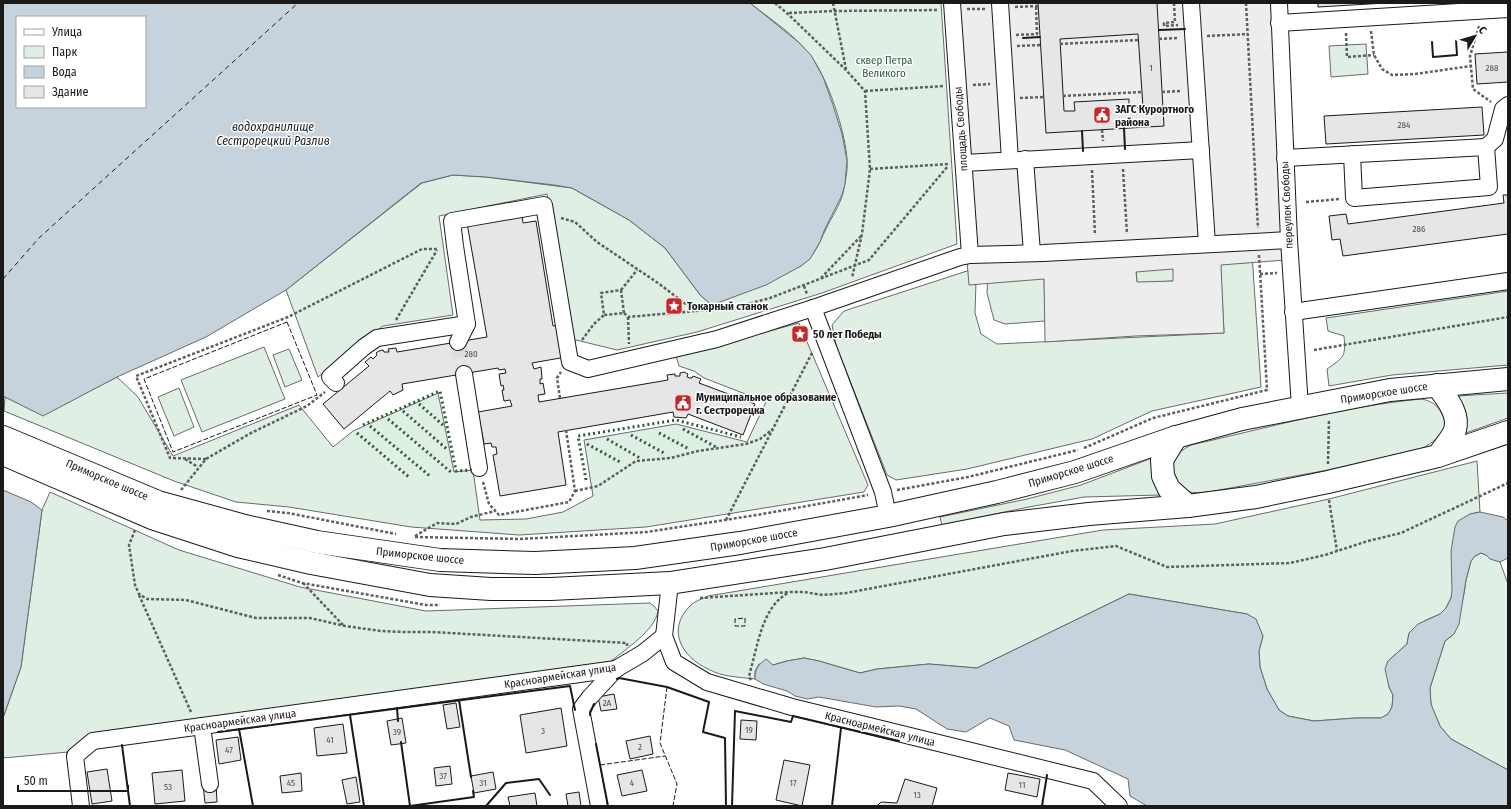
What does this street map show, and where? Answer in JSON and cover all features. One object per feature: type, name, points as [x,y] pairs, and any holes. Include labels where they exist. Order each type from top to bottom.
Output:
[{"type":"highway","name":"Приморское шоссе","points":[[3,437],[165,504],[245,526],[317,542],[440,560],[535,563],[635,558],[740,543],[888,516],[997,492],[1075,472],[1176,437],[1242,419],[1390,390],[1508,378]]},
{"type":"highway","points":[[1437,385],[1451,406],[1456,417],[1455,430],[1438,456]]},
{"type":"highway","name":"Приморское шоссе","points":[[3,454],[152,518],[238,546],[311,563],[430,585],[491,589],[551,589],[670,583],[826,559],[1004,524],[1089,514],[1188,506],[1256,497],[1321,484],[1438,456],[1508,432]]},
{"type":"highway","points":[[1176,437],[1162,460],[1163,476],[1169,489],[1188,506]]},
{"type":"street","points":[[1191,3],[1191,33],[1197,90],[1207,244]]},
{"type":"street","name":"переулок Свободы","points":[[1279,3],[1289,240],[1300,407]]},
{"type":"street","name":"площадь Свободы","points":[[952,6],[970,255]]},
{"type":"street","points":[[1000,6],[1006,99],[1018,160],[1032,254]]},
{"type":"street","points":[[1280,23],[1483,10],[1504,7]]},
{"type":"street","points":[[1285,158],[1486,147],[1495,139],[1505,107]]},
{"type":"street","points":[[1352,154],[1354,198],[1489,187],[1486,147]]},
{"type":"street","points":[[964,163],[1201,150]]},
{"type":"street","points":[[458,342],[467,324],[452,221],[544,205],[570,362],[588,369],[717,339],[813,308],[960,257],[970,255],[1032,254],[1289,240]]},
{"type":"street","points":[[1293,312],[1508,281]]},
{"type":"street","points":[[813,308],[883,492],[888,516]]},
{"type":"street","points":[[336,383],[330,377],[364,347],[377,338],[467,324]]},
{"type":"street","points":[[464,374],[479,468]]},
{"type":"street","points":[[664,636],[670,583]]},
{"type":"street","name":"Красноармейская улица","points":[[81,806],[75,756],[93,741],[622,666],[643,653],[664,636],[674,662],[707,682],[792,707],[1093,782],[1119,806]]},
{"type":"street","points":[[599,806],[581,710],[590,697],[622,666]]},
{"type":"street","points":[[200,726],[210,784]]},
{"type":"path","points":[[775,3],[846,70],[865,91],[870,169],[862,234],[848,296]]},
{"type":"path","points":[[834,3],[834,11],[846,70]]},
{"type":"path","points":[[1174,3],[1175,22],[1164,23],[1164,26],[1191,33]]},
{"type":"path","points":[[495,511],[472,517],[456,524],[437,523],[413,537],[528,539],[647,532],[726,520],[968,477],[1081,450],[1153,418],[1267,390],[1246,3]]},
{"type":"path","points":[[788,14],[952,6],[1000,6]]},
{"type":"path","points":[[1002,42],[1037,34],[1037,6],[1021,7]]},
{"type":"path","points":[[1483,10],[1470,56],[1473,89],[1505,107]]},
{"type":"path","points":[[1370,17],[1374,55],[1382,69],[1392,75],[1415,74],[1471,66]]},
{"type":"path","points":[[1159,39],[1191,33],[1248,34]]},
{"type":"path","points":[[1060,44],[1139,40]]},
{"type":"path","points":[[1002,42],[1041,45]]},
{"type":"path","points":[[1346,47],[1347,57],[1374,55]]},
{"type":"path","points":[[865,91],[1005,83]]},
{"type":"path","points":[[1162,92],[1197,90]]},
{"type":"path","points":[[1063,96],[1142,92]]},
{"type":"path","points":[[1006,99],[1044,97]]},
{"type":"path","points":[[1102,130],[1103,143]]},
{"type":"path","points":[[1122,154],[1128,248]]},
{"type":"path","points":[[1091,156],[1096,250]]},
{"type":"path","points":[[628,317],[729,309],[770,298],[869,260],[950,164],[870,169]]},
{"type":"path","points":[[1306,202],[1354,198]]},
{"type":"path","points":[[545,215],[575,222],[597,242],[658,283],[695,311]]},
{"type":"path","points":[[820,280],[862,234]]},
{"type":"path","points":[[206,459],[170,458],[136,376],[288,317],[422,249],[437,249],[455,246]]},
{"type":"path","points":[[388,337],[400,311],[437,249]]},
{"type":"path","points":[[604,315],[601,293],[621,290],[637,270]]},
{"type":"path","points":[[1260,274],[1278,273]]},
{"type":"path","points":[[621,290],[624,313],[628,317],[630,349]]},
{"type":"path","points":[[560,398],[557,378],[570,362],[583,338],[594,324],[604,315],[624,313]]},
{"type":"path","points":[[1314,350],[1508,316]]},
{"type":"path","points":[[726,520],[822,333]]},
{"type":"path","points":[[178,495],[198,467],[206,459],[251,433],[307,406],[336,383]]},
{"type":"path","points":[[1328,470],[1329,414]]},
{"type":"path","points":[[575,491],[598,486],[636,462],[670,458],[698,451],[746,444],[760,439],[773,429]]},
{"type":"path","points":[[479,468],[490,504],[498,515],[569,502],[575,491],[566,430]]},
{"type":"path","points":[[185,458],[198,467]]},
{"type":"path","points":[[752,682],[749,677],[762,630],[770,612],[779,598],[790,592],[804,592],[822,595],[846,593],[1072,551],[1116,546],[1167,567],[1290,563],[1337,551],[1368,541],[1400,534],[1508,483]]},
{"type":"path","points":[[1329,499],[1337,551]]},
{"type":"path","points":[[265,511],[288,513],[404,535]]},
{"type":"path","points":[[136,527],[129,545],[135,585],[200,726]]},
{"type":"path","points":[[302,582],[345,626]]},
{"type":"path","points":[[139,594],[147,599],[186,600],[256,618],[310,618],[345,626],[404,632],[432,632],[627,643],[622,666]]},
{"type":"green space","name":"сквер Петра Великого","points":[[750,3],[941,3],[957,244],[822,293],[697,332],[617,350],[572,339],[547,194],[439,216],[453,315],[383,326],[318,377],[286,290],[422,183],[453,175],[486,177],[572,188],[629,220],[665,248],[701,296],[712,305],[801,266],[816,249],[842,198],[847,168],[846,149],[839,120],[829,90],[816,64],[797,40]]},
{"type":"green space","points":[[1366,44],[1368,74],[1331,77],[1329,46]]},
{"type":"green space","points":[[1172,249],[1174,281],[1137,283],[1135,251]]},
{"type":"green space","points":[[1252,254],[1261,387],[1152,411],[1092,439],[967,469],[896,480],[887,475],[836,345],[832,325],[844,311],[970,270],[976,282],[975,313],[981,334],[997,344],[1224,333],[1220,255]]},
{"type":"green space","points":[[1044,269],[1045,321],[1005,324],[994,320],[987,293],[988,272]]},
{"type":"green space","points":[[1508,291],[1508,365],[1392,375],[1329,386],[1327,369],[1343,356],[1345,343],[1344,336],[1328,331],[1326,318]]},
{"type":"green space","points":[[799,323],[868,485],[864,492],[646,527],[519,535],[411,527],[289,507],[236,502],[174,481],[4,411],[5,397],[43,415],[117,377],[138,397],[173,456],[299,405],[333,447],[353,431],[438,393],[454,472],[473,470],[480,520],[526,519],[563,512],[593,496],[584,440],[676,424],[747,442],[766,402],[704,378],[694,371],[679,366],[676,356]]},
{"type":"green space","points":[[264,347],[285,399],[202,432],[181,380]]},
{"type":"green space","points":[[289,349],[302,380],[285,387],[273,355]]},
{"type":"green space","points":[[179,388],[194,427],[174,436],[158,397]]},
{"type":"green space","points":[[1508,393],[1508,418],[1463,434],[1457,396]]},
{"type":"green space","points":[[1422,399],[1432,402],[1438,407],[1446,424],[1436,439],[1421,449],[1328,470],[1214,491],[1186,491],[1179,487],[1173,475],[1172,466],[1174,459],[1180,452],[1191,445],[1335,412],[1393,402]]},
{"type":"green space","points":[[1152,458],[1152,476],[1160,495],[1084,497],[942,525],[940,517],[1027,499],[1081,485]]},
{"type":"green space","points":[[1477,461],[1480,512],[1470,514],[1451,598],[1446,608],[1440,614],[1426,620],[1409,633],[1407,644],[1388,661],[1389,687],[1393,695],[1392,707],[1388,714],[1381,718],[1314,721],[1288,716],[1279,710],[1267,689],[1260,667],[1259,651],[1263,636],[1255,619],[1247,614],[1129,594],[977,668],[929,664],[877,669],[860,673],[804,658],[773,665],[759,664],[755,671],[755,679],[737,677],[713,672],[699,664],[685,650],[680,642],[678,633],[679,624],[683,615],[690,606],[696,601],[708,596],[1103,530],[1215,524],[1329,499]]},
{"type":"green space","points":[[50,492],[179,550],[300,587],[426,611],[650,603],[658,611],[656,618],[645,633],[609,663],[93,736],[68,752],[3,758],[3,718],[21,667],[42,510]]},
{"type":"green space","points":[[1481,553],[1500,562],[1508,584],[1508,770],[1451,739],[1440,726],[1431,705],[1430,688],[1445,641],[1454,634],[1471,561],[1475,556]]},
{"type":"shaded area","points":[[946,3],[1271,3],[1285,260],[1221,265],[1224,333],[1135,336],[1045,342],[1044,279],[969,285]],"holes":[[[1173,269],[1173,281],[1137,282],[1136,272]]]},
{"type":"water","name":"водохранилище Сестрорецкий Разлив","points":[[3,3],[750,3],[797,41],[811,55],[823,77],[842,134],[847,160],[845,184],[842,195],[820,242],[810,259],[801,266],[766,285],[712,305],[701,296],[665,248],[629,220],[572,188],[486,177],[453,175],[421,183],[286,290],[206,337],[117,377],[43,416],[3,396]]},
{"type":"water","points":[[3,490],[31,502],[42,510],[21,667],[3,718]]},
{"type":"water","points":[[1480,512],[1503,517],[1508,521],[1508,558],[1500,562],[1490,559],[1481,553],[1475,556],[1471,561],[1466,580],[1459,624],[1454,634],[1445,641],[1430,688],[1431,704],[1440,726],[1451,739],[1508,770],[1508,806],[1147,806],[1130,796],[1128,779],[1065,750],[1014,740],[1009,726],[990,718],[966,732],[947,729],[916,709],[899,706],[876,707],[819,697],[807,699],[763,684],[755,679],[758,668],[766,659],[773,665],[804,658],[860,673],[877,669],[929,664],[977,668],[1129,594],[1247,614],[1256,619],[1263,636],[1259,651],[1260,667],[1267,689],[1279,710],[1288,716],[1314,721],[1381,718],[1388,714],[1392,707],[1393,695],[1389,687],[1385,669],[1388,661],[1407,644],[1409,633],[1418,624],[1440,614],[1446,608],[1451,598],[1452,591],[1451,551],[1455,527],[1458,521],[1470,514]]},
{"type":"building","points":[[1038,3],[1157,3],[1164,126],[1046,133]],"holes":[[[1138,34],[1143,107],[1129,108],[1129,99],[1074,102],[1075,111],[1064,111],[1060,39]]]},
{"type":"building","points":[[1318,3],[1386,3],[1318,7]]},
{"type":"building","points":[[1508,52],[1508,82],[1477,84],[1475,54]]},
{"type":"building","points":[[1482,107],[1484,135],[1326,144],[1324,116]]},
{"type":"building","points":[[1503,195],[1508,195],[1508,234],[1343,256],[1340,239],[1332,240],[1329,216],[1346,214],[1348,224],[1504,203]]},
{"type":"building","points":[[522,214],[523,223],[536,221],[553,326],[560,325],[566,357],[532,363],[534,369],[541,367],[542,379],[540,379],[540,384],[543,383],[545,394],[538,395],[539,402],[668,380],[667,375],[675,374],[675,376],[680,376],[680,373],[684,372],[688,374],[687,377],[692,378],[693,376],[701,379],[699,383],[755,404],[743,435],[688,414],[686,418],[674,417],[673,412],[558,432],[566,485],[500,496],[493,455],[497,454],[496,447],[492,447],[491,443],[484,444],[478,412],[512,406],[510,400],[504,401],[502,390],[504,390],[503,385],[501,386],[499,374],[506,373],[505,369],[499,370],[498,368],[402,384],[403,390],[393,395],[390,391],[344,429],[323,404],[369,366],[365,362],[371,357],[373,359],[379,351],[383,350],[384,352],[389,352],[388,349],[396,348],[397,352],[487,337],[467,223]]},
{"type":"building","points":[[614,694],[617,709],[601,711],[598,697]]},
{"type":"building","points":[[456,703],[460,727],[447,729],[443,705]]},
{"type":"building","points":[[561,708],[567,746],[526,753],[520,715]]},
{"type":"building","points":[[402,718],[406,743],[391,745],[387,721]]},
{"type":"building","points":[[741,720],[757,721],[756,740],[740,739]]},
{"type":"building","points":[[343,724],[347,753],[317,756],[314,728]]},
{"type":"building","points":[[650,736],[653,754],[630,759],[626,741]]},
{"type":"building","points":[[238,737],[241,760],[219,764],[216,740]]},
{"type":"building","points":[[784,760],[810,765],[802,806],[776,800]]},
{"type":"building","points":[[450,766],[452,784],[436,786],[434,768]]},
{"type":"building","points":[[107,769],[112,801],[92,804],[87,772]]},
{"type":"building","points":[[182,770],[185,801],[155,804],[152,773]]},
{"type":"building","points":[[642,770],[647,791],[622,796],[617,775]]},
{"type":"building","points":[[493,772],[496,789],[474,793],[471,776]]},
{"type":"building","points":[[301,773],[302,791],[282,793],[280,776]]},
{"type":"building","points":[[1008,773],[1040,779],[1037,797],[1005,790]]},
{"type":"building","points":[[356,777],[360,802],[347,804],[342,780]]},
{"type":"building","points":[[905,779],[937,788],[932,806],[877,806],[881,802],[897,803]]},
{"type":"building","points":[[203,784],[216,784],[217,802],[205,803]]},
{"type":"building","points":[[579,792],[581,806],[568,806],[566,794]]},
{"type":"building","points":[[535,793],[537,806],[510,806],[508,797]]},
{"type":"ferry route","points":[[3,279],[39,238],[298,3]]},
{"type":"tunnel","points":[[458,342],[464,374]]},
{"type":"hedge","points":[[363,425],[440,391],[456,471],[472,470]]},
{"type":"hedge","points":[[419,404],[443,425]]},
{"type":"hedge","points":[[403,411],[448,450]]},
{"type":"hedge","points":[[388,419],[452,473]]},
{"type":"hedge","points":[[586,480],[578,436],[676,420],[741,437]]},
{"type":"hedge","points":[[370,426],[431,477]]},
{"type":"hedge","points":[[683,429],[716,447]]},
{"type":"hedge","points":[[357,433],[409,477]]},
{"type":"hedge","points":[[659,433],[689,449]]},
{"type":"hedge","points":[[631,435],[664,453]]},
{"type":"hedge","points":[[607,439],[640,458]]},
{"type":"hedge","points":[[587,444],[620,462]]},
{"type":"fence","points":[[287,322],[317,395],[173,452],[144,379],[287,322]]},
{"type":"fence","points":[[745,618],[745,626],[735,626],[735,619],[745,618]]},
{"type":"fence","points":[[667,687],[660,743],[677,784],[673,806],[669,806]]},
{"type":"fence","points":[[600,765],[665,756]]},
{"type":"wall","points":[[1159,30],[1185,29]]},
{"type":"wall","points":[[1023,38],[1040,37]]},
{"type":"wall","points":[[1432,42],[1433,57],[1457,55],[1456,40]]},
{"type":"wall","points":[[1124,128],[1125,149]]},
{"type":"wall","points":[[1082,131],[1083,151]]},
{"type":"wall","points":[[617,679],[619,678],[667,687],[709,702],[703,732],[725,738],[726,806]]},
{"type":"wall","points":[[218,732],[570,686],[575,710]]},
{"type":"wall","points":[[459,700],[471,777]]},
{"type":"wall","points":[[590,715],[594,704]]},
{"type":"wall","points":[[397,708],[398,721]]},
{"type":"wall","points":[[732,806],[735,711],[791,722],[793,716],[899,741]]},
{"type":"wall","points":[[350,715],[364,806]]},
{"type":"wall","points":[[832,806],[841,728]]},
{"type":"wall","points":[[239,729],[253,806]]},
{"type":"wall","points":[[401,742],[410,806],[474,797],[473,791]]},
{"type":"wall","points":[[596,744],[608,806]]},
{"type":"wall","points":[[122,745],[130,806]]},
{"type":"wall","points":[[1042,806],[1047,775]]},
{"type":"wall","points":[[486,806],[506,783],[539,779],[550,795]]},
{"type":"place","name":"ЗАГС Курортного района","points":[[1102,115]]},
{"type":"place","name":"Токарный станок","points":[[674,306]]},
{"type":"place","name":"50 лет Победы","points":[[800,334]]},
{"type":"place","name":"Муниципальное образование г. Сестрорецка","points":[[683,403]]}]
